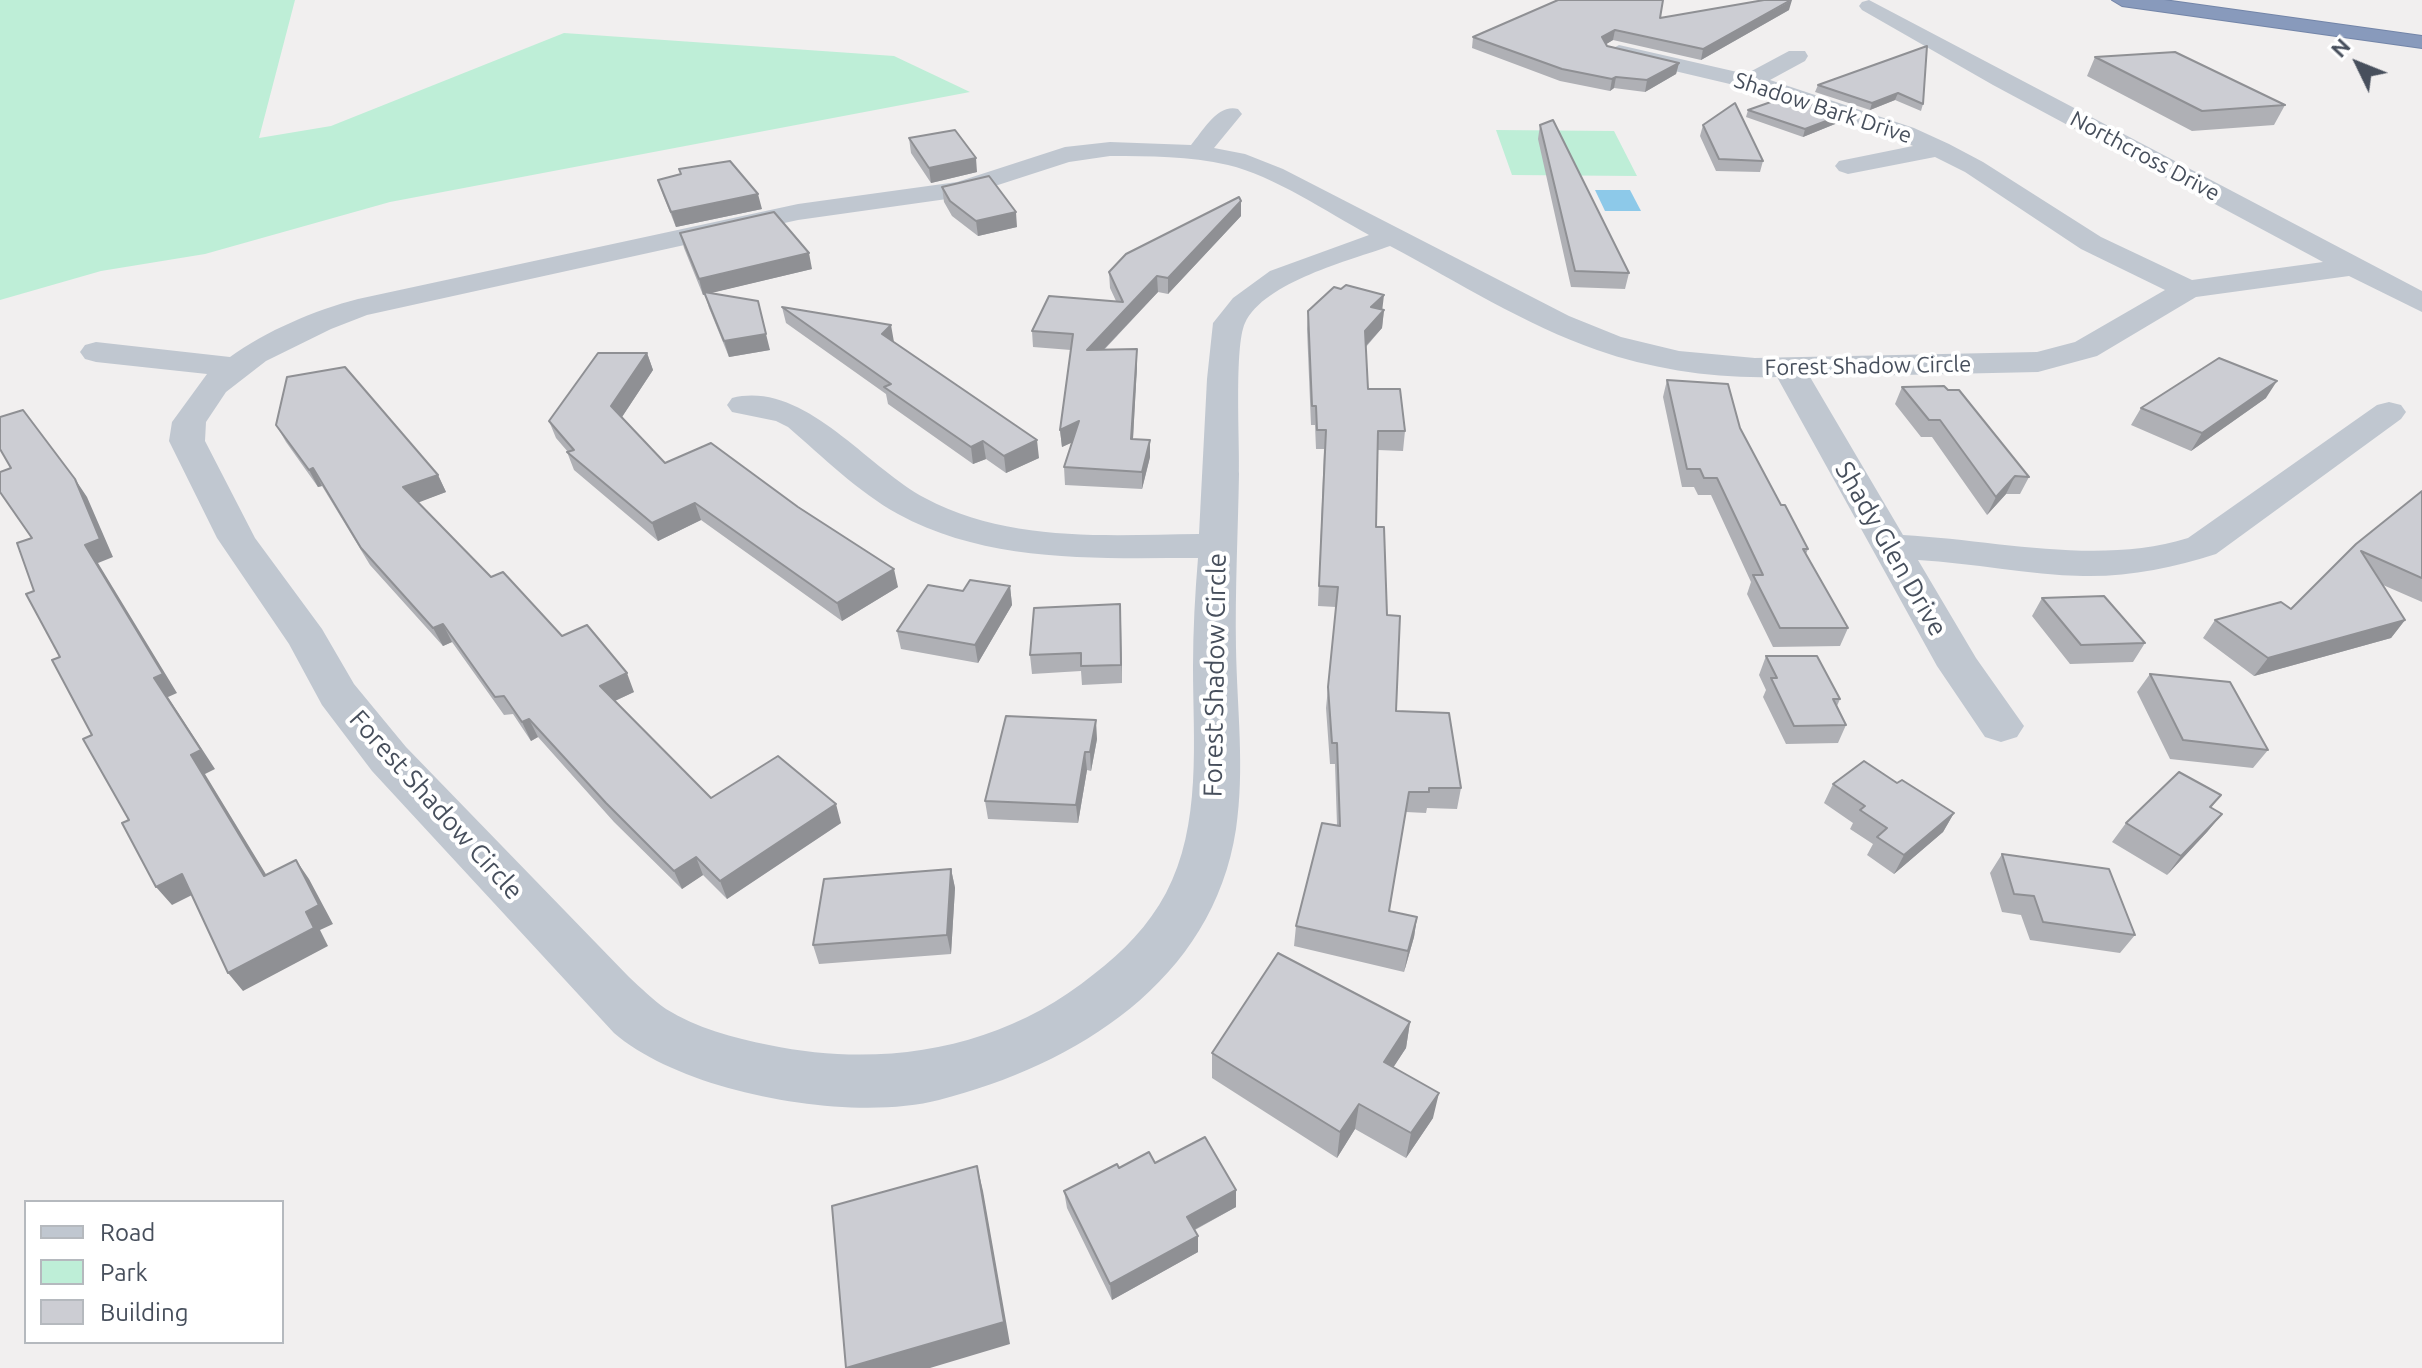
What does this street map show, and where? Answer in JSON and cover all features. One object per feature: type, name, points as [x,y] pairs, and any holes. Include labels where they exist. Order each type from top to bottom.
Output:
[{"type":"highway","points":[[2122,0],[2422,42]]},
{"type":"highway","points":[[2175,0],[2422,35]]},
{"type":"street","name":"Northcross Drive","points":[[1869,6],[2422,303]]},
{"type":"street","name":"Shadow Bark Drive","points":[[1614,49],[1751,81],[1844,110],[1940,149],[1974,167],[2091,243],[2188,289]]},
{"type":"street","points":[[1751,81],[1797,56]]},
{"type":"street","points":[[1198,152],[1230,114]]},
{"type":"street","name":"Forest Shadow Circle","points":[[1392,236],[1269,281],[1239,307],[1229,323],[1216,546],[1218,741],[1213,816],[1206,857],[1188,902],[1158,946],[1106,1001],[1055,1033],[943,1074],[896,1083],[823,1081],[747,1066],[686,1045],[647,1026],[610,994],[389,759],[338,694],[307,639],[236,538],[187,441],[189,422],[214,385],[255,354],[320,322],[358,308],[798,212],[961,189],[1065,155],[1141,148],[1198,152],[1236,159],[1263,170],[1392,236],[1558,323],[1610,344],[1691,363],[1788,367],[2038,362],[2086,349],[2188,289],[2352,267]]},
{"type":"street","points":[[1848,166],[1940,149]]},
{"type":"street","points":[[96,352],[236,368]]},
{"type":"street","name":"Shady Glen Drive","points":[[1788,367],[1959,666],[2001,726]]},
{"type":"street","points":[[744,405],[786,413],[800,420],[910,505],[979,534],[1071,544],[1216,546]]},
{"type":"street","points":[[1891,546],[1973,551],[2082,564],[2174,555],[2202,546],[2389,412]]},
{"type":"green space","points":[[0,0],[295,0],[259,138],[331,126],[564,33],[894,56],[970,92],[390,202],[205,254],[101,271],[0,300]]},
{"type":"green space","points":[[1496,130],[1614,131],[1637,176],[1512,175]]},
{"type":"water","points":[[1595,190],[1630,190],[1641,211],[1605,211]]},
{"type":"building","points":[[1558,0],[1663,0],[1660,18],[1764,0],[1791,0],[1703,49],[1615,30],[1602,37],[1607,46],[1679,63],[1647,80],[1612,79],[1562,69],[1473,37]]},
{"type":"building","points":[[1927,46],[1923,104],[1898,93],[1872,103],[1818,85]]},
{"type":"building","points":[[2175,52],[2285,105],[2202,111],[2095,57]]},
{"type":"building","points":[[1788,96],[1842,115],[1805,129],[1748,110]]},
{"type":"building","points":[[1735,103],[1763,161],[1719,159],[1703,125]]},
{"type":"building","points":[[1553,120],[1629,273],[1575,271],[1540,125]]},
{"type":"building","points":[[955,130],[976,158],[929,168],[909,138]]},
{"type":"building","points":[[730,161],[758,194],[671,212],[658,180],[681,174],[679,169]]},
{"type":"building","points":[[989,176],[1016,212],[976,221],[950,201],[942,187]]},
{"type":"building","points":[[1239,197],[1241,201],[1168,278],[1157,276],[1087,350],[1137,349],[1131,439],[1150,440],[1142,472],[1064,467],[1079,421],[1060,430],[1073,334],[1032,331],[1049,296],[1123,302],[1109,272],[1126,254]]},
{"type":"building","points":[[774,212],[809,253],[699,279],[680,233]]},
{"type":"building","points":[[1346,285],[1384,295],[1371,307],[1384,310],[1365,331],[1368,389],[1400,389],[1405,431],[1378,431],[1376,527],[1384,527],[1387,615],[1400,616],[1396,711],[1449,713],[1461,788],[1429,788],[1429,792],[1409,792],[1389,911],[1417,917],[1408,951],[1296,926],[1322,823],[1340,826],[1337,743],[1332,743],[1328,687],[1338,587],[1319,586],[1326,430],[1317,430],[1316,406],[1312,406],[1308,311],[1334,287],[1341,289]]},
{"type":"building","points":[[704,292],[758,301],[766,334],[724,341]]},
{"type":"building","points":[[782,307],[891,325],[882,334],[1037,440],[1004,456],[983,441],[971,447],[884,387],[891,384]]},
{"type":"building","points":[[598,353],[647,353],[611,406],[665,463],[711,443],[798,507],[894,569],[837,603],[695,503],[652,523],[567,452],[574,450],[549,421]]},
{"type":"building","points":[[2219,358],[2277,381],[2202,433],[2141,408]]},
{"type":"building","points":[[345,367],[438,475],[403,487],[491,577],[503,572],[562,636],[587,625],[627,673],[600,686],[711,798],[778,756],[836,804],[720,881],[696,857],[674,871],[529,719],[522,722],[504,696],[495,697],[443,624],[433,628],[361,548],[313,468],[309,470],[276,425],[287,377]]},
{"type":"building","points":[[1667,380],[1728,384],[1740,428],[1781,505],[1785,505],[1808,549],[1803,549],[1848,628],[1780,628],[1753,575],[1763,575],[1717,478],[1704,478],[1700,469],[1687,469]]},
{"type":"building","points":[[1944,386],[1948,390],[1959,390],[2029,477],[2015,476],[1996,497],[1940,420],[1929,420],[1902,387]]},
{"type":"building","points":[[23,410],[75,479],[100,539],[85,545],[163,674],[154,678],[201,750],[191,755],[264,876],[296,860],[319,905],[306,912],[314,928],[228,973],[182,874],[156,887],[122,823],[129,820],[83,739],[92,735],[52,660],[60,657],[26,594],[34,591],[17,543],[32,538],[0,492],[0,472],[11,468],[0,449],[0,417]]},
{"type":"building","points":[[2422,491],[2422,578],[2361,551],[2405,620],[2268,658],[2215,620],[2281,602],[2291,609],[2356,544]]},
{"type":"building","points":[[970,580],[1010,586],[975,645],[897,631],[928,585],[963,591]]},
{"type":"building","points":[[2104,596],[2145,643],[2081,645],[2042,598]]},
{"type":"building","points":[[1120,604],[1121,665],[1081,666],[1081,653],[1030,655],[1034,608]]},
{"type":"building","points":[[1766,656],[1817,656],[1840,699],[1833,699],[1846,725],[1794,726],[1771,678],[1777,678]]},
{"type":"building","points":[[2150,674],[2230,682],[2268,750],[2183,740]]},
{"type":"building","points":[[1006,716],[1096,720],[1090,752],[1085,752],[1076,805],[985,801]]},
{"type":"building","points":[[1864,761],[1897,783],[1902,780],[1954,813],[1904,855],[1877,837],[1887,828],[1860,810],[1865,806],[1833,784]]},
{"type":"building","points":[[2179,772],[2221,795],[2210,807],[2222,814],[2181,856],[2126,823]]},
{"type":"building","points":[[2002,854],[2109,869],[2135,935],[2043,922],[2034,896],[2014,894]]},
{"type":"building","points":[[951,869],[947,935],[813,945],[824,879]]},
{"type":"building","points":[[1278,953],[1410,1022],[1384,1062],[1439,1093],[1411,1133],[1359,1104],[1340,1132],[1212,1053]]},
{"type":"building","points":[[1205,1137],[1236,1190],[1187,1217],[1198,1236],[1110,1284],[1064,1191],[1117,1164],[1119,1168],[1149,1152],[1155,1163]]},
{"type":"building","points":[[977,1166],[1004,1322],[846,1368],[832,1206]]}]
